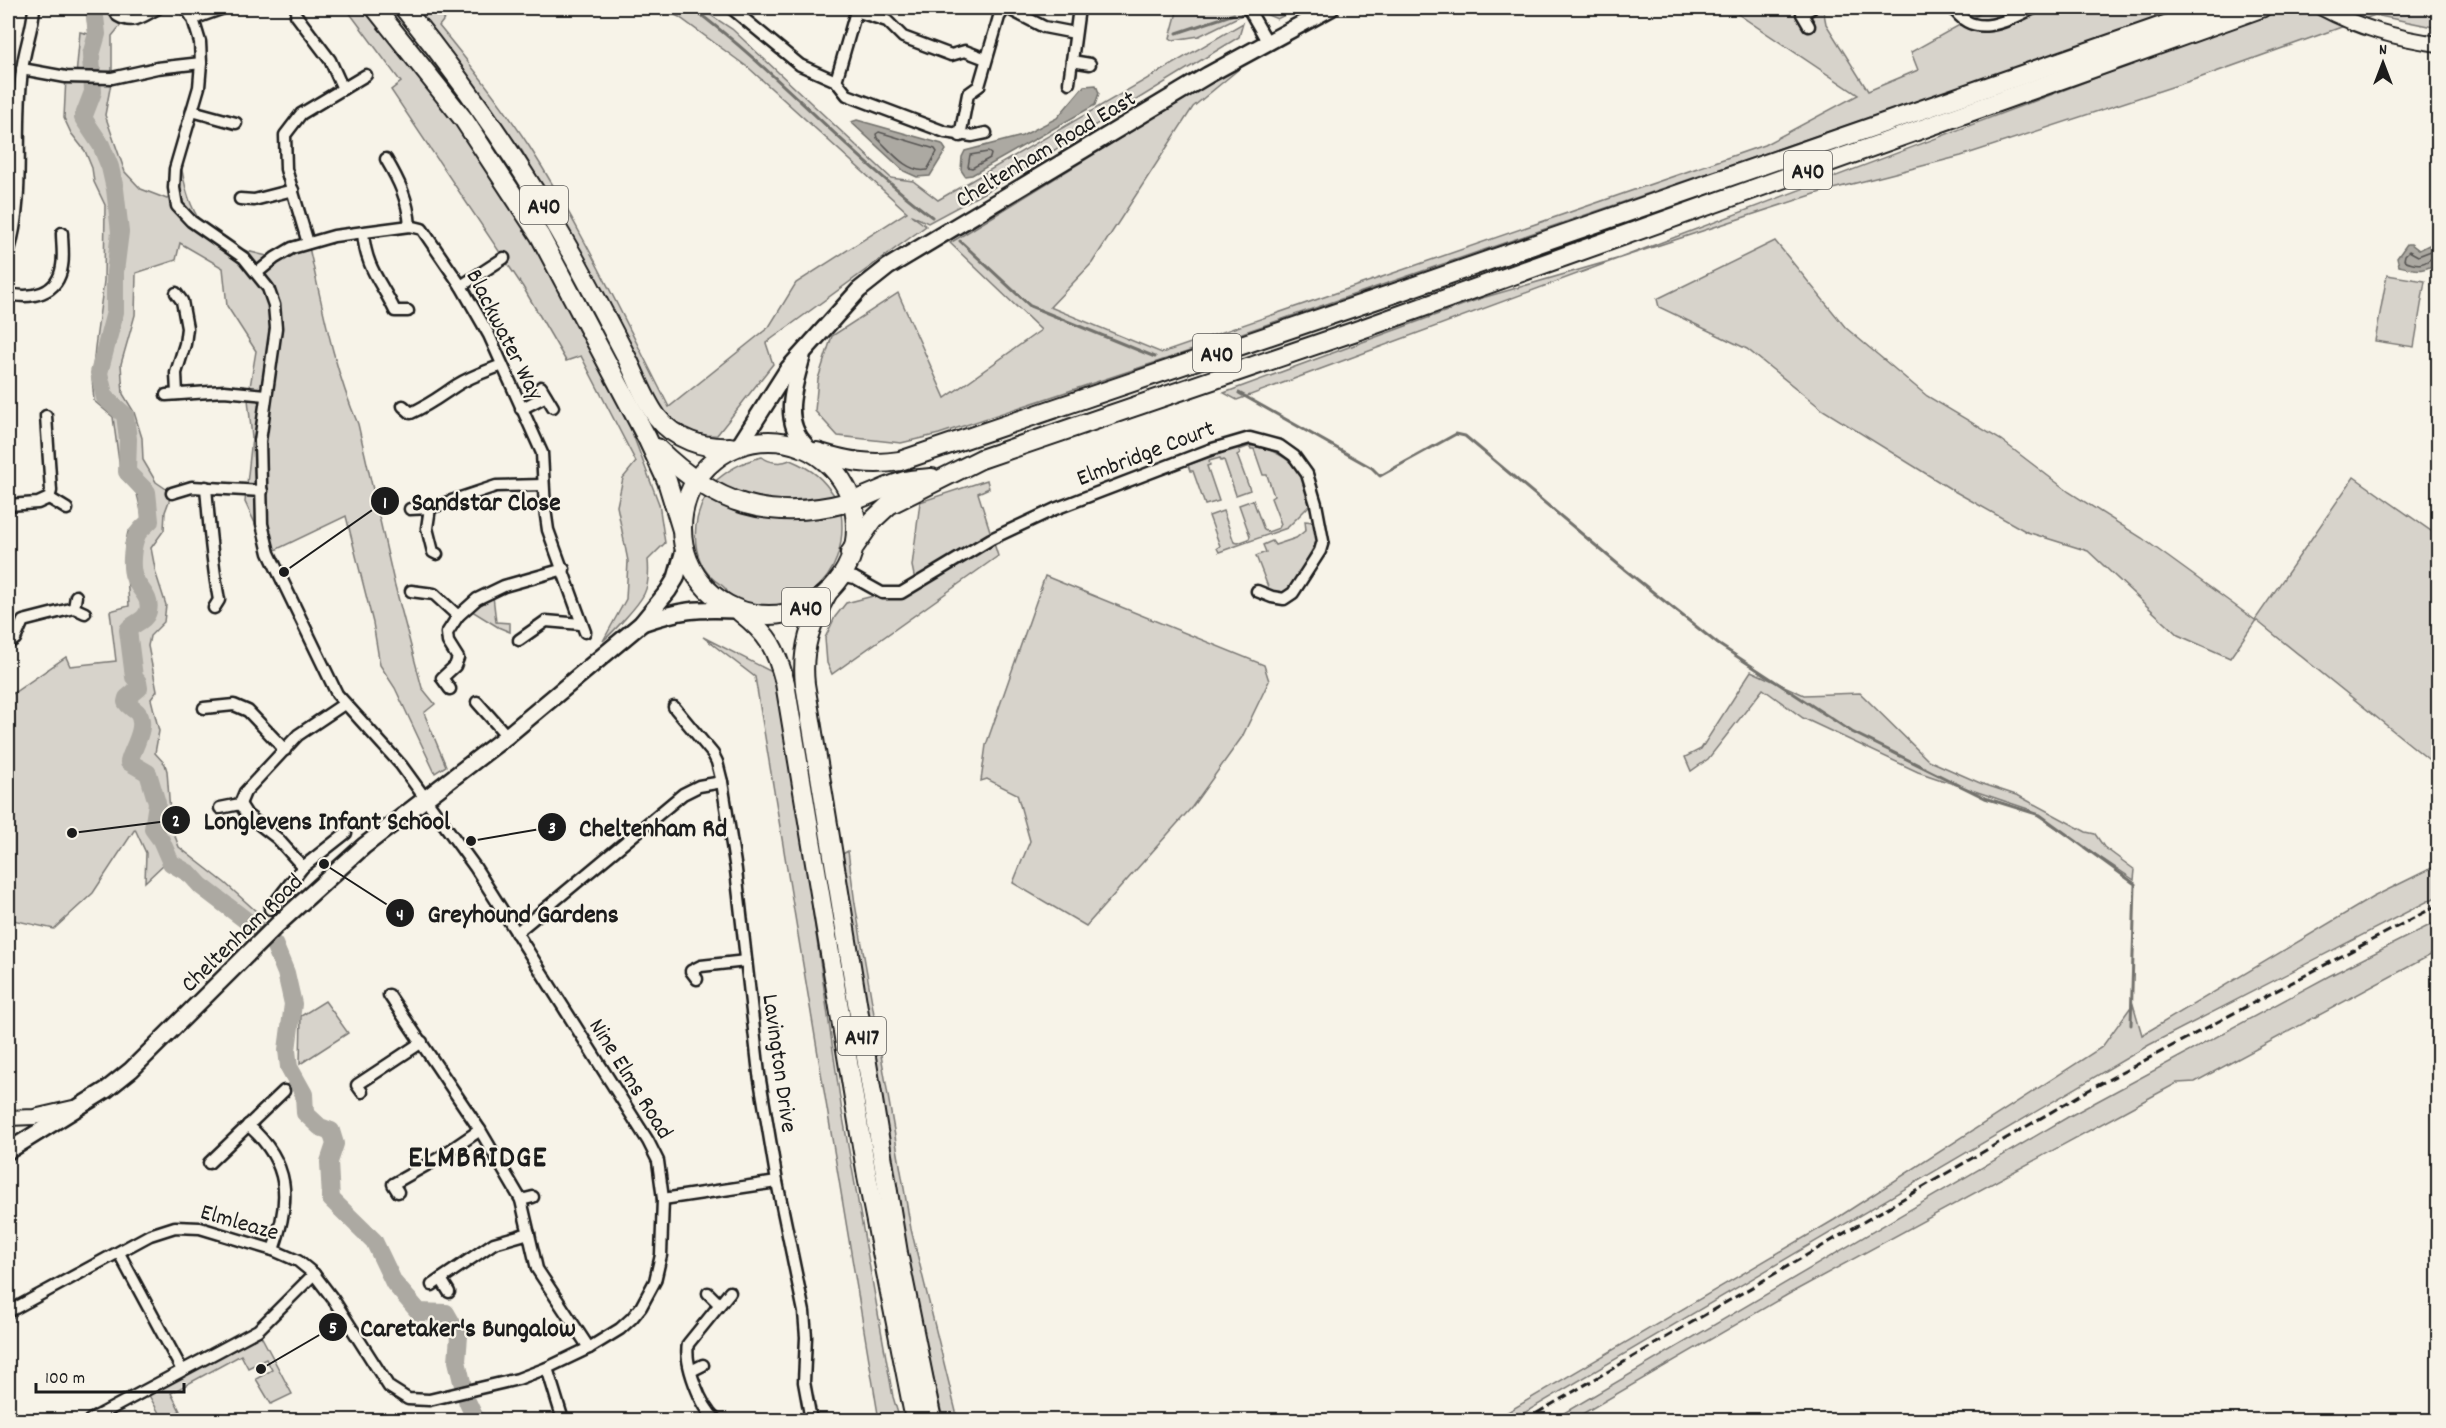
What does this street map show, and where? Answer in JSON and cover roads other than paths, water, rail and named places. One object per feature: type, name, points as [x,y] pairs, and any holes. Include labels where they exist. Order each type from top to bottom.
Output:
[{"type":"highway","name":"A40","points":[[375,8],[464,120],[540,236],[647,438],[667,482],[682,530],[684,550],[693,570],[708,590],[738,611],[755,615],[786,614],[808,606],[828,592],[841,575],[850,553],[873,520],[889,506],[981,459],[1367,327],[2261,8]]},
{"type":"highway","name":"A40","points":[[404,8],[479,105],[526,175],[608,320],[658,418],[682,438],[696,444],[716,448],[770,440],[790,441],[859,463],[878,464],[900,461],[1395,293],[2214,8]]},
{"type":"highway","name":"A40","points":[[647,438],[680,471],[698,483],[729,500],[759,508],[793,511],[850,502],[903,482],[947,476]]},
{"type":"highway","name":"A40","points":[[682,530],[688,504],[698,483],[735,445]]},
{"type":"highway","name":"A40","points":[[811,449],[842,482],[850,502],[854,518],[850,553]]},
{"type":"highway","name":"A417","points":[[828,592],[814,616],[806,642],[804,684],[891,1210],[932,1420]]},
{"type":"highway","name":"A417","points":[[738,611],[755,624],[770,641],[779,658],[785,683],[867,1176],[915,1420]]},
{"type":"main road","name":"Cheltenham Road East","points":[[735,445],[788,369],[846,303],[888,267],[1249,51],[1331,8]]},
{"type":"main road","name":"Cheltenham Road East","points":[[803,354],[792,392],[790,411],[797,437],[811,449]]},
{"type":"main road","name":"Cheltenham Road","points":[[8,1150],[80,1107],[131,1070],[277,925],[364,846],[507,736],[640,624],[676,578],[684,550]]},
{"type":"main road","name":"Cheltenham Road","points":[[640,624],[665,615],[697,609],[738,611]]},
{"type":"street","points":[[8,254],[17,196],[13,131],[34,8]]},
{"type":"street","points":[[113,8],[118,16],[130,21],[139,19],[158,8]]},
{"type":"street","points":[[186,8],[193,19],[200,42],[201,63],[199,87],[175,169],[174,188],[177,206],[191,221],[244,258],[258,272],[292,248],[308,243],[334,236],[410,226],[408,207],[401,186],[388,175],[386,159]]},
{"type":"street","points":[[731,8],[800,65],[836,81],[847,95],[960,136],[986,133]]},
{"type":"street","points":[[960,136],[968,94],[979,86],[999,17],[1006,8],[1044,27],[1075,33]]},
{"type":"street","points":[[1069,83],[1079,8]]},
{"type":"street","points":[[1248,8],[1268,43]]},
{"type":"street","points":[[1809,26],[1802,14],[1812,8]]},
{"type":"street","points":[[1953,8],[1967,22],[1987,27],[2003,24],[2034,8]]},
{"type":"street","points":[[2322,8],[2344,19],[2396,38],[2439,44]]},
{"type":"street","points":[[836,81],[857,9],[887,21],[903,38],[951,55],[965,51],[986,59]]},
{"type":"street","points":[[193,19],[223,11]]},
{"type":"street","points":[[298,22],[330,60],[343,89]]},
{"type":"street","points":[[1072,62],[1090,64]]},
{"type":"street","points":[[22,69],[66,76],[112,78],[157,68],[201,63]]},
{"type":"street","points":[[308,243],[286,169],[285,135],[301,114],[366,75]]},
{"type":"street","points":[[192,111],[236,123]]},
{"type":"street","points":[[240,199],[254,204],[293,190]]},
{"type":"street","name":"Blackwater Way","points":[[410,226],[422,229],[461,286],[489,335],[542,453],[548,530],[564,569],[583,628],[546,621],[519,640]]},
{"type":"street","points":[[363,233],[364,249],[371,269],[387,293],[392,316],[408,311]]},
{"type":"street","points":[[8,294],[38,296],[54,286],[63,268],[59,240]]},
{"type":"street","points":[[461,286],[493,273],[504,258]]},
{"type":"street","name":"Nine Elms Road","points":[[258,272],[268,288],[274,305],[276,328],[260,441],[262,524],[269,553],[328,678],[345,704],[388,750],[475,867],[648,1141],[658,1161],[663,1199],[662,1255],[655,1281],[640,1307],[620,1329],[589,1348],[547,1368]]},
{"type":"street","points":[[177,394],[176,373],[185,344],[187,328],[183,298]]},
{"type":"street","points":[[403,422],[407,409],[435,402],[473,377],[502,365]]},
{"type":"street","points":[[166,395],[224,391],[265,395]]},
{"type":"street","points":[[521,409],[544,391],[553,407]]},
{"type":"street","points":[[8,506],[38,503],[49,498],[51,491],[42,431],[46,416]]},
{"type":"street","name":"Elmbridge Court","points":[[841,575],[855,578],[882,593],[901,593],[991,539],[1055,509],[1209,450],[1250,438],[1280,446],[1294,456],[1307,474],[1323,541],[1320,551],[1293,593],[1284,599],[1257,591]]},
{"type":"street","points":[[410,509],[430,508],[496,486],[543,485]]},
{"type":"street","points":[[206,487],[212,562],[220,603]]},
{"type":"street","points":[[178,488],[206,487],[261,491]]},
{"type":"street","points":[[49,498],[67,509]]},
{"type":"street","points":[[430,508],[427,528],[433,552],[437,554]]},
{"type":"street","points":[[450,689],[442,678],[455,666],[458,658],[448,642],[447,633],[458,616],[488,592],[564,569]]},
{"type":"street","points":[[411,591],[434,594],[458,616]]},
{"type":"street","points":[[8,643],[15,639],[23,621],[75,602],[85,613]]},
{"type":"street","points":[[240,804],[245,792],[298,735],[345,704]]},
{"type":"street","points":[[204,708],[218,713],[234,705],[248,711],[285,750]]},
{"type":"street","name":"Lavington Drive","points":[[674,707],[688,716],[713,754],[722,782],[736,870],[759,1074],[777,1182],[804,1312],[806,1337],[804,1382],[812,1420]]},
{"type":"street","points":[[479,710],[507,736]]},
{"type":"street","points":[[516,933],[683,794],[699,786],[722,782]]},
{"type":"street","points":[[220,808],[240,804]]},
{"type":"street","points":[[240,804],[247,815],[277,838],[303,867]]},
{"type":"street","points":[[270,909],[303,867],[340,833]]},
{"type":"street","points":[[691,971],[701,966],[746,961]]},
{"type":"street","points":[[389,995],[480,1130],[521,1200],[537,1269],[589,1348]]},
{"type":"street","points":[[357,1084],[422,1042]]},
{"type":"street","points":[[209,1163],[284,1091]]},
{"type":"street","points":[[8,1119],[34,1117],[80,1107]]},
{"type":"street","points":[[248,1125],[273,1152],[284,1186],[283,1223],[273,1250]]},
{"type":"street","points":[[393,1184],[439,1158],[480,1130]]},
{"type":"street","points":[[663,1199],[777,1182]]},
{"type":"street","points":[[521,1200],[533,1197]]},
{"type":"street","name":"Elmleaze","points":[[8,1312],[150,1235],[175,1227],[200,1228],[273,1250],[298,1261],[314,1274],[333,1299],[389,1387],[408,1399],[429,1400],[518,1379],[547,1368]]},
{"type":"street","points":[[449,1292],[436,1282],[494,1244],[529,1233]]},
{"type":"street","points":[[118,1252],[182,1370]]},
{"type":"street","points":[[90,1420],[258,1330],[314,1274]]},
{"type":"street","points":[[716,1420],[706,1406],[687,1361],[688,1344],[730,1292]]},
{"type":"street","points":[[708,1293],[720,1304]]},
{"type":"street","points":[[691,1371],[703,1365]]},
{"type":"street","points":[[547,1368],[563,1420]]},
{"type":"water","points":[[1096,85],[1099,93],[1095,105],[972,175],[965,176],[961,170],[965,151],[1022,136],[1057,118],[1084,86]]},
{"type":"water","points":[[857,120],[942,144],[946,150],[930,176],[917,177],[904,171],[851,122]]},
{"type":"water","points":[[2407,244],[2419,250],[2429,245],[2436,245],[2438,261],[2420,270],[2399,266],[2397,258]]},
{"type":"waterway","points":[[94,8],[97,34],[91,55],[93,92],[83,118],[101,145],[110,167],[120,232],[115,272],[115,312],[99,373],[105,398],[125,415],[128,439],[127,472],[147,492],[150,521],[137,535],[132,556],[134,577],[149,606],[147,615],[128,630],[134,677],[139,688],[127,698],[126,702],[137,712],[141,723],[139,737],[129,762],[148,773],[157,803],[153,829],[161,840],[171,863],[190,874],[201,886],[260,931]]},
{"type":"waterway","points":[[692,8],[753,58],[871,166],[932,217]]},
{"type":"waterway","points":[[1177,33],[1234,14]]},
{"type":"waterway","points":[[960,241],[1030,306],[1155,357]]},
{"type":"waterway","points":[[1239,393],[1372,468],[1380,476],[1456,434],[1465,436],[1619,565],[1718,644],[1852,732],[1985,798],[2040,815],[2135,884],[2131,1025]]},
{"type":"waterway","points":[[274,944],[286,973],[293,1004],[287,1050],[289,1067],[304,1094],[305,1113],[320,1127],[331,1131],[335,1144],[329,1162],[331,1199],[374,1241],[394,1283],[419,1312],[446,1313],[459,1336],[457,1361],[462,1382]]},
{"type":"waterway","points":[[467,1401],[476,1420]]},
{"type":"railway","points":[[1525,1420],[2087,1091],[2438,905]]},
{"type":"place","name":"Sandstar Close","points":[[284,572]]},
{"type":"place","name":"Longlevens Infant School","points":[[72,833]]},
{"type":"place","name":"Cheltenham Rd","points":[[471,841]]},
{"type":"place","name":"Greyhound Gardens","points":[[324,864]]},
{"type":"place","name":"Caretaker's Bungalow","points":[[261,1369]]},
{"type":"district","name":"ELMBRIDGE","points":[[478,1156]]}]
